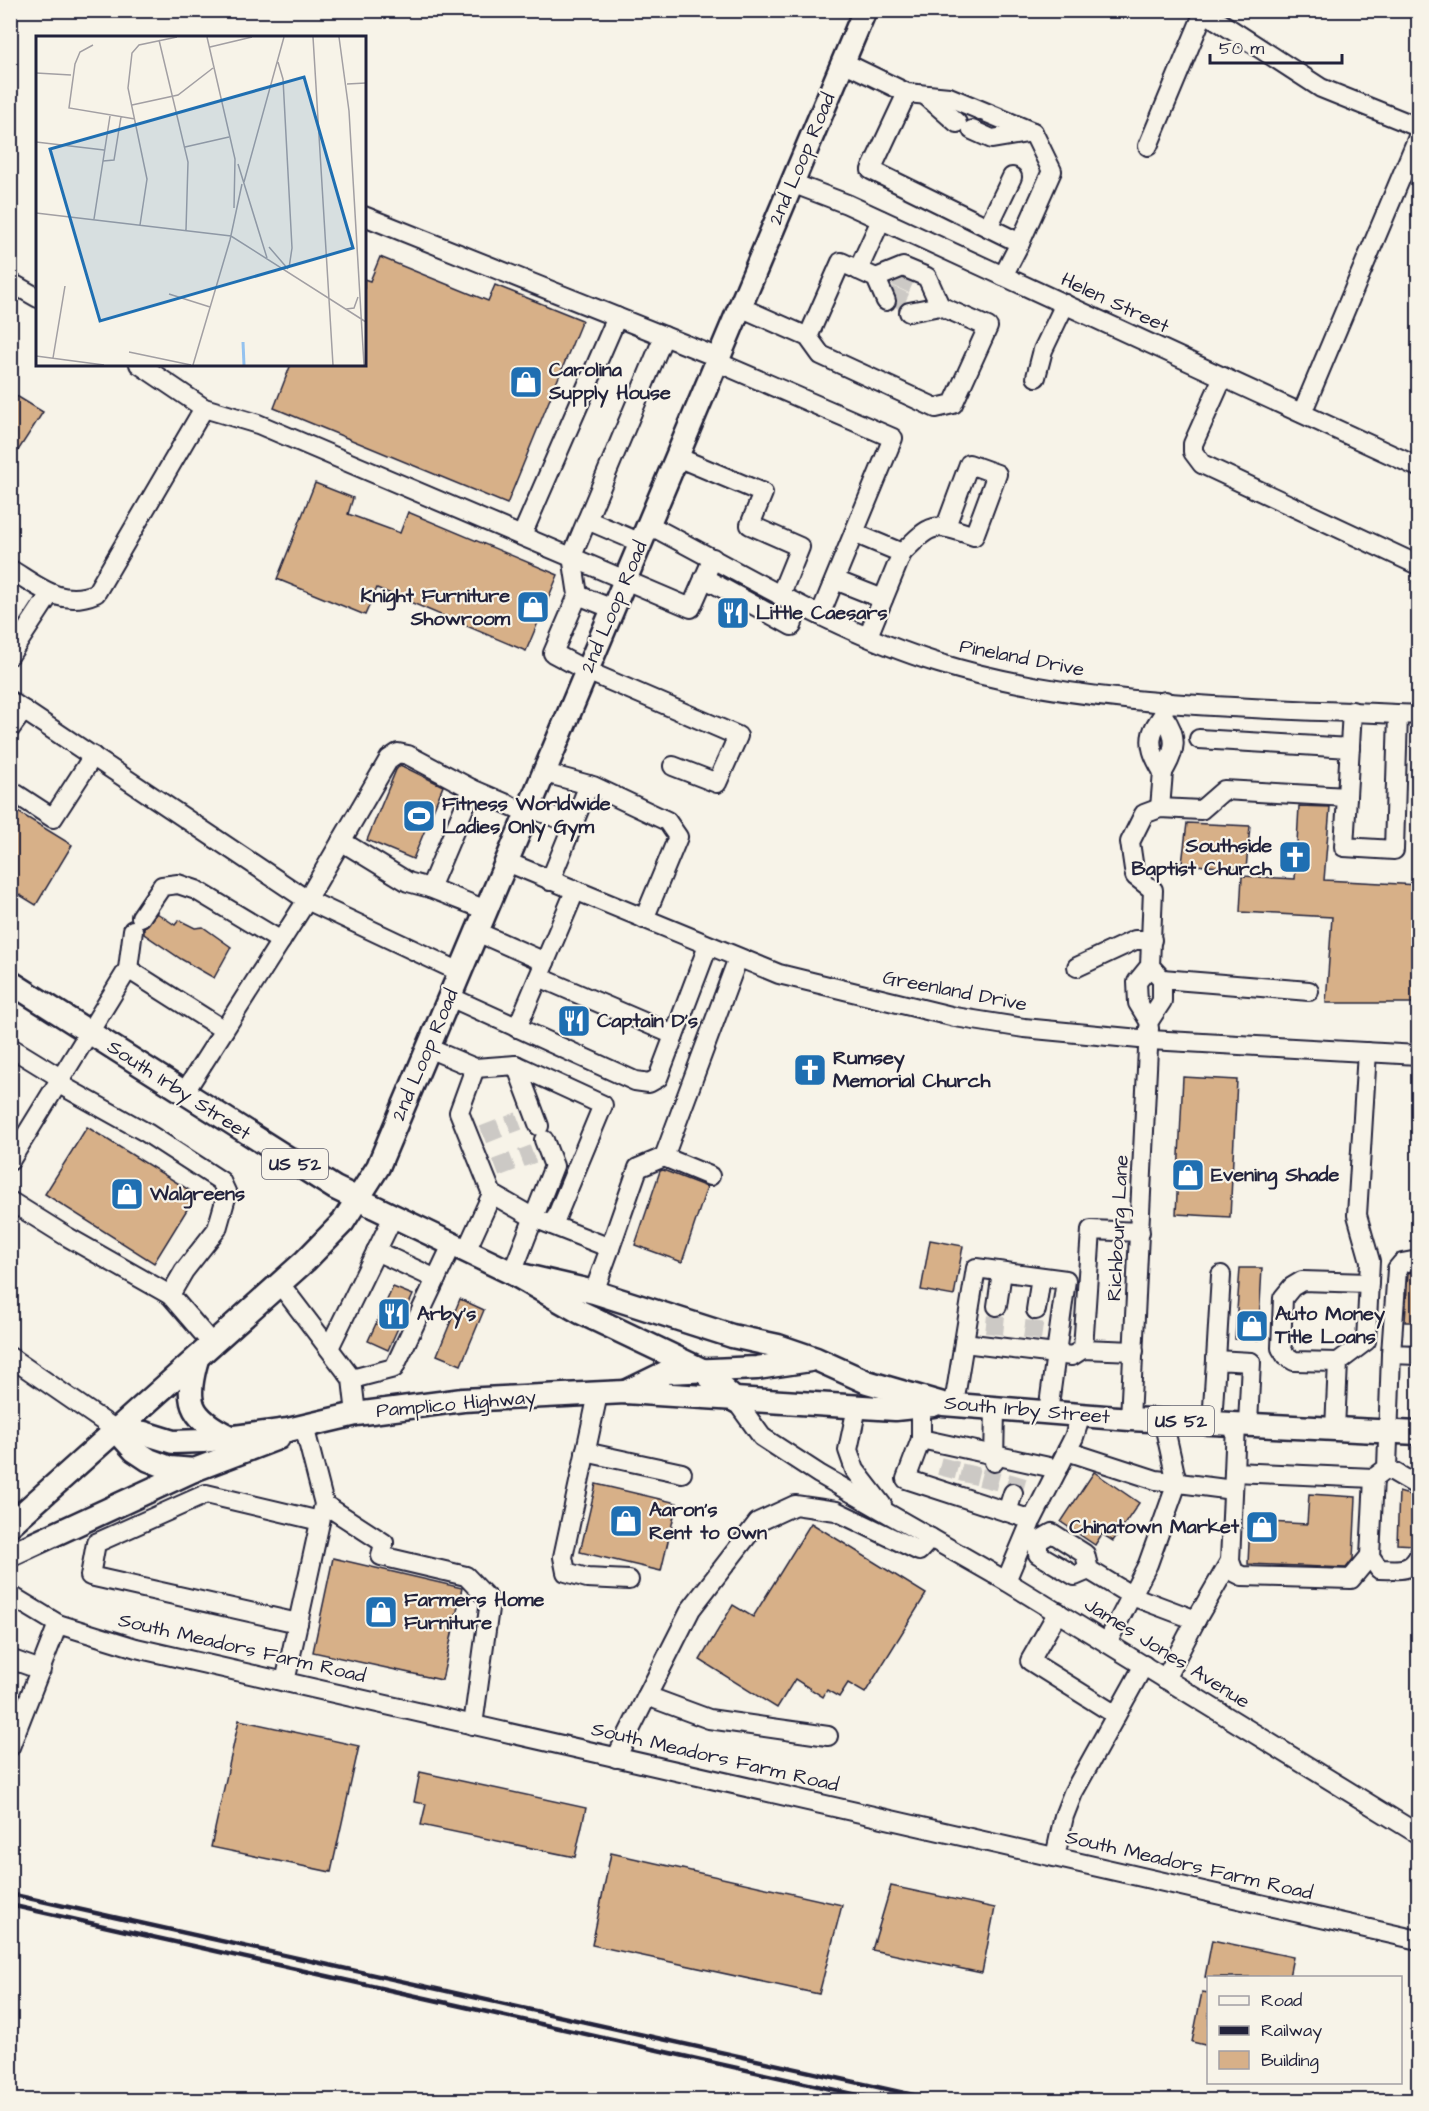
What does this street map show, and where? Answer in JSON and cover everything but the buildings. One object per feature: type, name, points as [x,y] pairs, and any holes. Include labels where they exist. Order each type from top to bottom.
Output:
[{"type":"main road","name":"2nd Loop Road","points":[[358,1201],[378,1167],[865,10]]},
{"type":"main road","name":"South Irby Street","points":[[10,982],[358,1201],[512,1273],[580,1312],[702,1370],[736,1401]]},
{"type":"main road","points":[[13,1520],[280,1284],[343,1222],[358,1201]]},
{"type":"main road","name":"South Irby Street","points":[[512,1273],[594,1292],[732,1336],[778,1346],[816,1359],[867,1382],[940,1405],[1130,1419],[1419,1433]]},
{"type":"main road","points":[[205,1352],[189,1392],[193,1409],[206,1425],[228,1436]]},
{"type":"main road","name":"Pamplico Highway","points":[[625,1392],[667,1372],[757,1368],[816,1359]]},
{"type":"main road","name":"Pamplico Highway","points":[[116,1430],[144,1433],[173,1442],[203,1441],[296,1428],[356,1414],[463,1400],[625,1392],[736,1401],[895,1409],[940,1405]]},
{"type":"main road","name":"Pamplico Highway","points":[[10,1555],[194,1470],[275,1440],[296,1428]]},
{"type":"main road","name":"Pamplico Highway","points":[[116,1430],[134,1450],[149,1460],[170,1468],[194,1470]]},
{"type":"street","points":[[1148,146],[1205,11],[1321,88],[1419,127]]},
{"type":"street","points":[[843,62],[916,94],[964,126],[992,139],[1033,132]]},
{"type":"street","points":[[916,94],[950,97],[1033,132],[1052,171],[1003,276]]},
{"type":"street","points":[[916,94],[871,170],[1020,243]]},
{"type":"street","points":[[1302,413],[1419,137]]},
{"type":"street","points":[[988,227],[1011,177]]},
{"type":"street","name":"Helen Street","points":[[792,183],[881,219],[1419,467]]},
{"type":"street","points":[[366,217],[664,336],[893,438],[820,615]]},
{"type":"street","points":[[858,270],[881,219]]},
{"type":"street","points":[[808,337],[841,262],[888,287],[903,267],[927,277],[940,306]]},
{"type":"street","points":[[10,282],[36,297]]},
{"type":"street","points":[[740,308],[808,337],[821,355],[936,408],[953,404],[987,327],[940,306],[914,300]]},
{"type":"street","points":[[1036,377],[1043,350],[1065,304]]},
{"type":"street","points":[[522,535],[617,317]]},
{"type":"street","points":[[664,336],[572,556],[578,595],[553,653],[587,671],[738,736],[717,783],[673,766]]},
{"type":"street","points":[[142,366],[204,408],[258,424],[691,608],[713,558]]},
{"type":"street","points":[[1223,377],[1193,444],[1193,452],[1202,464],[1419,565]]},
{"type":"street","points":[[10,569],[50,594],[80,600],[96,593],[204,408]]},
{"type":"street","points":[[677,458],[763,493],[750,525],[800,547],[780,596]]},
{"type":"street","name":"Pineland Drive","points":[[587,520],[645,534],[713,558],[798,605],[936,663],[1035,688],[1164,709],[1352,711],[1419,715]]},
{"type":"street","points":[[868,636],[902,553],[926,529],[946,526]]},
{"type":"street","points":[[854,533],[902,553]]},
{"type":"street","points":[[704,578],[792,626],[798,605]]},
{"type":"street","points":[[835,580],[883,599]]},
{"type":"street","points":[[10,655],[50,594]]},
{"type":"street","points":[[578,595],[613,609]]},
{"type":"street","points":[[10,729],[17,705],[308,900],[460,972]]},
{"type":"street","points":[[1160,808],[1163,772],[1151,752],[1154,728],[1164,709]]},
{"type":"street","points":[[1352,711],[1344,847],[1394,850],[1398,714]]},
{"type":"street","points":[[1199,739],[1350,748]]},
{"type":"street","points":[[184,1093],[308,900],[389,759],[398,753],[408,755],[472,789],[573,824]]},
{"type":"street","points":[[10,790],[53,818],[93,756]]},
{"type":"street","points":[[544,773],[589,785],[667,820],[678,837],[644,919]]},
{"type":"street","points":[[550,881],[589,785]]},
{"type":"street","points":[[430,888],[472,789]]},
{"type":"street","points":[[1309,991],[1156,973],[1137,982],[1138,1003],[1149,1021],[1162,1001],[1156,973],[1152,940],[1152,890],[1135,876],[1130,842],[1144,814],[1160,808],[1201,810],[1224,790],[1347,797]]},
{"type":"street","points":[[341,841],[408,882],[486,910]]},
{"type":"street","name":"Greenland Drive","points":[[507,862],[780,974],[956,1017],[1024,1028],[1150,1040],[1419,1054]]},
{"type":"street","points":[[10,1161],[91,1033],[128,969],[137,923],[162,886],[178,884],[196,890],[281,941]]},
{"type":"street","points":[[518,1028],[575,891]]},
{"type":"street","points":[[477,932],[542,969],[674,1035]]},
{"type":"street","points":[[1077,967],[1135,940],[1152,940]]},
{"type":"street","points":[[450,997],[635,1080],[649,1083],[658,1078],[708,946]]},
{"type":"street","points":[[664,1157],[738,958]]},
{"type":"street","points":[[128,969],[224,1030]]},
{"type":"street","name":"Richbourg Lane","points":[[1130,1419],[1150,1040],[1149,1021]]},
{"type":"street","points":[[10,1047],[60,1082],[147,1133],[221,1181],[227,1194],[217,1229],[184,1271],[170,1295]]},
{"type":"street","points":[[428,1048],[475,1068],[516,1065],[603,1105],[553,1225]]},
{"type":"street","points":[[1367,1052],[1357,1215],[1370,1261],[1369,1283],[1366,1341],[1338,1362],[1294,1361],[1286,1356],[1281,1348],[1283,1298],[1292,1287],[1302,1281],[1369,1283]]},
{"type":"street","points":[[512,1273],[555,1166],[536,1134],[516,1065]]},
{"type":"street","points":[[352,1379],[394,1368],[436,1279],[459,1248],[492,1194],[490,1170],[477,1138],[459,1112],[475,1068]]},
{"type":"street","points":[[594,1292],[638,1168],[664,1157],[710,1176]]},
{"type":"street","points":[[492,1194],[534,1218],[610,1248]]},
{"type":"street","points":[[10,1201],[66,1236],[170,1295],[205,1352]]},
{"type":"street","points":[[329,1348],[393,1218]]},
{"type":"street","points":[[1083,1349],[1092,1230],[1140,1232]]},
{"type":"street","points":[[376,1251],[436,1279]]},
{"type":"street","points":[[1216,1360],[1251,1362],[1234,1481],[1230,1561],[1234,1572],[1242,1576],[1351,1579],[1370,1556],[1380,1473],[1388,1431],[1397,1269],[1410,1259],[1419,1260]]},
{"type":"street","points":[[1048,1412],[1066,1281],[976,1268],[964,1343],[940,1405],[921,1439],[906,1479],[944,1484],[984,1496],[1032,1532],[1052,1533],[1085,1554],[1089,1570],[1132,1596],[1196,1620]]},
{"type":"street","points":[[997,1306],[1002,1272]]},
{"type":"street","points":[[1212,1423],[1221,1275]]},
{"type":"street","points":[[1036,1310],[1041,1277]]},
{"type":"street","points":[[280,1284],[352,1379],[356,1414]]},
{"type":"street","points":[[964,1343],[993,1340],[1031,1346],[1056,1355],[1072,1356],[1083,1349],[1134,1351]]},
{"type":"street","points":[[1391,1354],[1419,1355]]},
{"type":"street","points":[[10,1357],[116,1430]]},
{"type":"street","points":[[1335,1429],[1338,1362]]},
{"type":"street","points":[[598,1394],[563,1557],[566,1572],[587,1578],[629,1580]]},
{"type":"street","name":"James Jones Avenue","points":[[736,1401],[762,1437],[819,1474],[1058,1612],[1419,1834]]},
{"type":"street","name":"James Jones Avenue","points":[[857,1407],[848,1450],[855,1470],[889,1514]]},
{"type":"street","points":[[995,1459],[996,1408]]},
{"type":"street","points":[[1006,1581],[1032,1532],[1081,1415]]},
{"type":"street","points":[[1107,1643],[1148,1564],[1177,1483],[1164,1420]]},
{"type":"street","points":[[285,1682],[322,1512],[296,1428]]},
{"type":"street","points":[[921,1439],[952,1449],[1021,1465],[1058,1469]]},
{"type":"street","points":[[1067,1451],[1156,1480],[1177,1483],[1380,1473],[1419,1486]]},
{"type":"street","points":[[585,1452],[682,1473]]},
{"type":"street","points":[[1007,1512],[1013,1493]]},
{"type":"street","points":[[298,1623],[90,1576],[96,1543],[206,1494],[322,1512],[384,1543],[381,1556],[466,1576],[490,1601],[473,1725]]},
{"type":"street","points":[[616,1758],[691,1609],[758,1522],[795,1505],[836,1511],[919,1551],[931,1538]]},
{"type":"street","points":[[1032,1532],[1038,1554],[1075,1576],[1089,1570]]},
{"type":"street","points":[[1370,1556],[1378,1569],[1406,1569],[1415,1564],[1419,1557]]},
{"type":"street","points":[[1165,1679],[1230,1561]]},
{"type":"street","name":"South Meadors Farm Road","points":[[10,1595],[58,1624],[136,1648],[1419,1940]]},
{"type":"street","points":[[1058,1612],[1030,1661],[1116,1715]]},
{"type":"street","points":[[10,1747],[58,1624]]},
{"type":"street","points":[[10,1659],[41,1670]]},
{"type":"street","points":[[1055,1857],[1064,1816],[1073,1793],[1144,1665]]},
{"type":"street","points":[[647,1696],[709,1719],[828,1736]]},
{"type":"tunnel","points":[[896,277],[920,288]]},
{"type":"tunnel","points":[[889,294],[912,305]]},
{"type":"tunnel","points":[[483,1135],[519,1121]]},
{"type":"tunnel","points":[[496,1168],[533,1154]]},
{"type":"tunnel","points":[[994,1334],[997,1306]]},
{"type":"tunnel","points":[[1032,1339],[1036,1310]]},
{"type":"tunnel","points":[[946,1477],[952,1453]]},
{"type":"tunnel","points":[[967,1483],[973,1458]]},
{"type":"tunnel","points":[[987,1488],[994,1462]]},
{"type":"tunnel","points":[[1013,1493],[1020,1469]]},
{"type":"railway","points":[[10,1894],[936,2100]]},
{"type":"railway","points":[[10,1905],[880,2100]]},
{"type":"place","name":"Carolina Supply House","points":[[526,382]]},
{"type":"place","name":"Knight Furniture Showroom","points":[[533,607]]},
{"type":"place","name":"Little Caesars","points":[[733,613]]},
{"type":"place","name":"Fitness Worldwide Ladies Only Gym","points":[[419,816]]},
{"type":"place","name":"Southside Baptist Church","points":[[1295,857]]},
{"type":"place","name":"Captain D's","points":[[574,1021]]},
{"type":"place","name":"Rumsey Memorial Church","points":[[810,1070]]},
{"type":"place","name":"Evening Shade","points":[[1188,1175]]},
{"type":"place","name":"Walgreens","points":[[127,1194]]},
{"type":"place","name":"Arby's","points":[[394,1314]]},
{"type":"place","name":"Auto Money Title Loans","points":[[1252,1326]]},
{"type":"place","name":"Aaron's Rent to Own","points":[[626,1521]]},
{"type":"place","name":"Chinatown Market","points":[[1262,1527]]},
{"type":"place","name":"Farmers Home Furniture","points":[[381,1612]]}]
